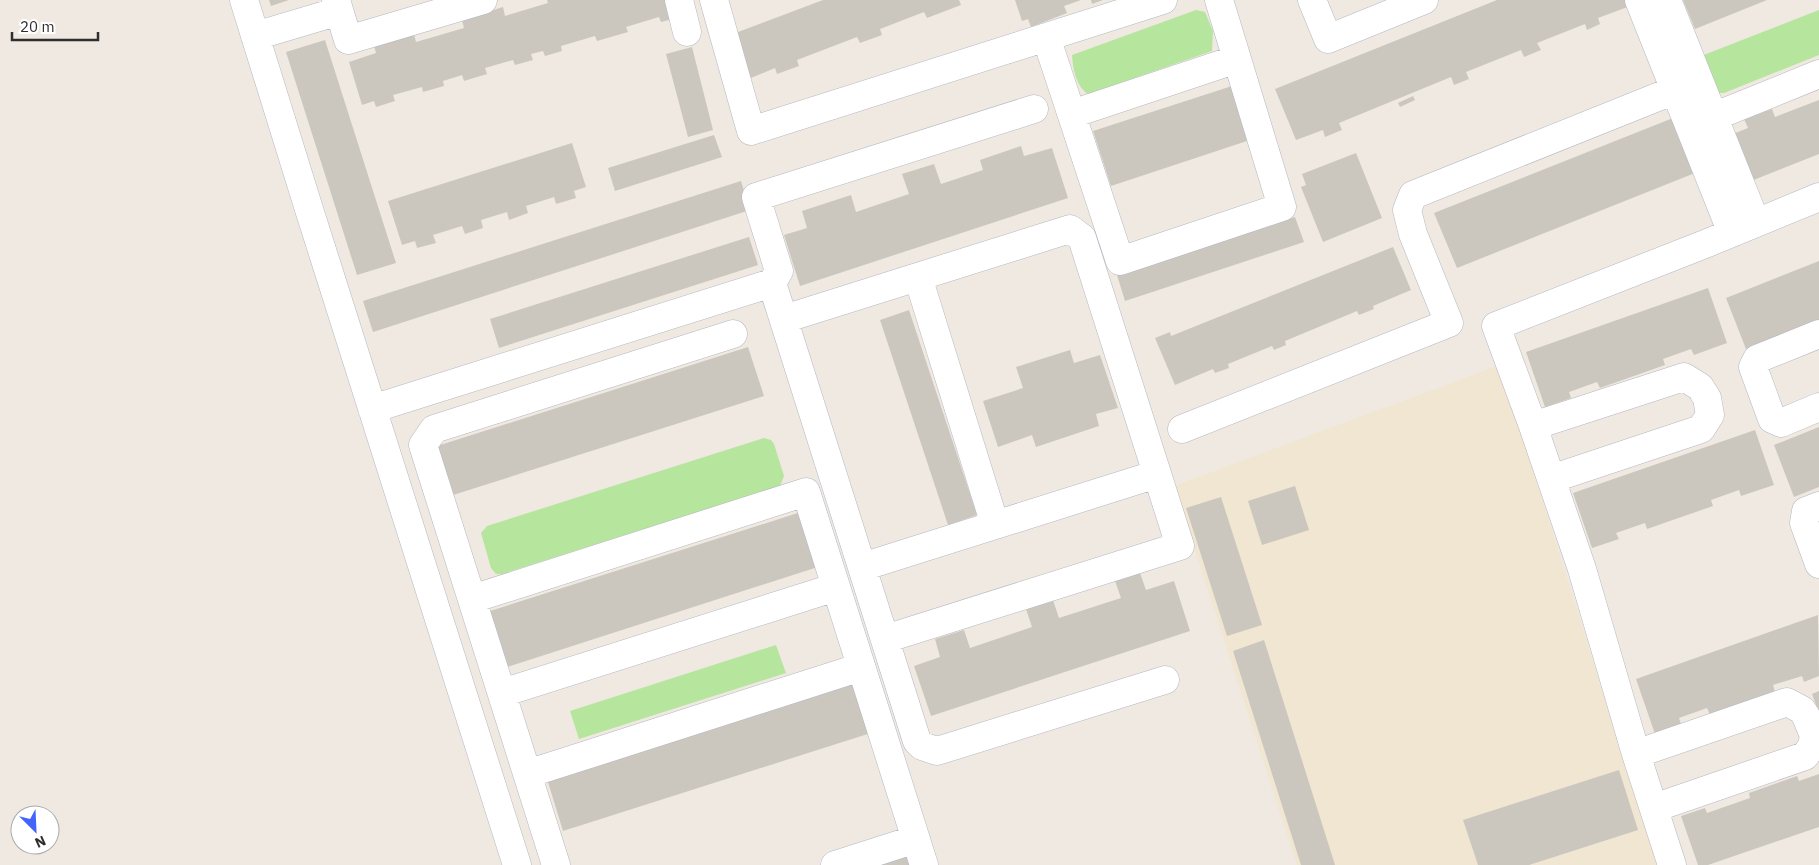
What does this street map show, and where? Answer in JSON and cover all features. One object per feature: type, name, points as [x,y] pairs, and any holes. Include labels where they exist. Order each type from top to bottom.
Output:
[{"type":"street","points":[[244,0],[517,865]]},
{"type":"street","points":[[255,36],[338,5],[348,40],[483,0]]},
{"type":"street","points":[[679,0],[687,32]]},
{"type":"street","points":[[714,0],[751,130],[1163,0]]},
{"type":"street","points":[[1046,37],[1120,261],[1282,207],[1219,0]]},
{"type":"street","points":[[1312,0],[1328,39],[1424,0]]},
{"type":"street","points":[[1639,0],[1675,90],[1744,228]]},
{"type":"street","points":[[1667,0],[1713,117],[1744,228]]},
{"type":"street","points":[[1072,114],[1237,59]]},
{"type":"street","points":[[1713,117],[1819,74]]},
{"type":"street","points":[[1182,430],[1449,323],[1411,226],[1407,210],[1413,195],[1675,90]]},
{"type":"street","points":[[372,409],[772,283],[779,271],[756,197],[1034,109]]},
{"type":"street","points":[[1672,865],[1636,754],[1582,569],[1533,426],[1496,326],[1819,197]]},
{"type":"street","points":[[784,319],[1070,229],[1082,238],[1180,546],[885,640]]},
{"type":"street","points":[[918,277],[996,525]]},
{"type":"street","points":[[772,283],[917,741],[922,746],[937,751],[1165,680]]},
{"type":"street","points":[[556,865],[423,445],[434,430],[733,334]]},
{"type":"street","points":[[1819,334],[1757,359],[1753,367],[1772,419],[1781,423],[1819,407]]},
{"type":"street","points":[[1533,426],[1684,377],[1700,387],[1707,398],[1710,415],[1701,429],[1550,479]]},
{"type":"street","points":[[862,567],[1157,474]]},
{"type":"street","points":[[472,599],[806,492],[924,865]]},
{"type":"street","points":[[1819,506],[1806,511],[1804,523],[1819,564]]},
{"type":"street","points":[[474,727],[505,705],[836,587]]},
{"type":"street","points":[[527,774],[861,667]]},
{"type":"street","points":[[1636,754],[1787,702],[1802,710],[1814,736],[1812,746],[1805,756],[1654,808]]},
{"type":"street","points":[[835,865],[916,839]]},
{"type":"shaded area","points":[[1500,365],[1657,865],[1297,865],[1174,486]]},
{"type":"green space","points":[[1196,10],[1205,12],[1213,31],[1212,51],[1088,94],[1078,82],[1074,71],[1072,55]]},
{"type":"green space","points":[[1819,10],[1819,55],[1724,93],[1715,93],[1696,58]]},
{"type":"green space","points":[[764,438],[771,440],[774,444],[784,476],[780,486],[502,574],[496,574],[491,568],[481,533],[487,526]]},
{"type":"green space","points":[[776,645],[786,673],[579,739],[570,711]]},
{"type":"building","points":[[269,0],[289,0],[271,6]]},
{"type":"building","points":[[547,0],[672,0],[677,18],[661,22],[659,17],[626,27],[628,32],[597,41],[595,36],[561,46],[562,51],[545,56],[543,51],[531,54],[533,60],[515,65],[513,60],[485,68],[487,74],[464,81],[462,75],[443,81],[444,86],[423,92],[422,87],[393,95],[395,101],[376,107],[374,101],[362,105],[349,62],[376,53],[374,46],[414,34],[416,42],[464,28],[462,20],[503,7],[505,16],[548,3]]},
{"type":"building","points":[[823,0],[959,0],[961,5],[927,18],[924,12],[880,29],[882,35],[860,43],[857,37],[797,60],[799,66],[777,74],[775,68],[746,80],[730,35]]},
{"type":"building","points":[[1015,0],[1081,0],[1064,6],[1067,13],[1031,27],[1028,19],[1022,21]]},
{"type":"building","points":[[1091,0],[1103,0],[1092,4]]},
{"type":"building","points":[[1497,0],[1631,0],[1633,5],[1598,18],[1600,24],[1587,30],[1585,24],[1537,43],[1541,50],[1524,57],[1521,50],[1466,72],[1469,79],[1454,85],[1451,77],[1339,123],[1342,130],[1325,137],[1323,130],[1296,140],[1275,89]]},
{"type":"building","points":[[1683,0],[1767,0],[1695,29]]},
{"type":"building","points":[[325,40],[396,263],[357,275],[286,52]]},
{"type":"building","points":[[692,47],[713,130],[688,137],[666,54]]},
{"type":"building","points":[[1232,86],[1250,140],[1111,186],[1093,131]]},
{"type":"building","points":[[1413,96],[1415,100],[1400,107],[1398,103]]},
{"type":"building","points":[[1819,100],[1819,154],[1751,181],[1733,134],[1748,128],[1744,119],[1772,109],[1775,117]]},
{"type":"building","points":[[1673,118],[1695,173],[1457,268],[1434,213]]},
{"type":"building","points":[[714,135],[722,157],[615,191],[608,168]]},
{"type":"building","points":[[572,143],[586,187],[574,191],[576,198],[556,204],[554,197],[526,206],[528,213],[509,220],[507,212],[481,220],[483,228],[465,234],[462,226],[433,235],[436,243],[417,248],[415,241],[402,245],[388,201]]},
{"type":"building","points":[[1021,146],[1024,156],[1052,148],[1068,198],[800,286],[784,235],[807,228],[802,211],[851,195],[856,212],[909,194],[902,174],[934,164],[941,184],[983,170],[980,160]]},
{"type":"building","points":[[1356,153],[1382,218],[1323,242],[1301,187],[1306,185],[1302,174]]},
{"type":"building","points":[[741,181],[750,210],[373,332],[363,301]]},
{"type":"building","points":[[1295,217],[1304,242],[1125,301],[1117,275]]},
{"type":"building","points":[[749,237],[758,265],[499,348],[490,319]]},
{"type":"building","points":[[1393,247],[1411,290],[1373,306],[1374,309],[1359,315],[1357,311],[1285,341],[1286,345],[1274,350],[1272,346],[1228,364],[1229,368],[1215,373],[1213,369],[1175,385],[1155,338],[1170,332],[1171,336]]},
{"type":"building","points":[[1819,261],[1819,320],[1746,349],[1726,298]]},
{"type":"building","points":[[1708,288],[1727,343],[1694,355],[1691,349],[1663,359],[1665,365],[1600,388],[1597,382],[1569,392],[1571,398],[1545,407],[1526,352]]},
{"type":"building","points":[[909,310],[977,515],[948,525],[880,320]]},
{"type":"building","points":[[748,347],[764,396],[450,496],[434,447]]},
{"type":"building","points":[[1070,350],[1074,363],[1100,355],[1118,408],[1096,414],[1099,426],[1036,447],[1032,435],[998,447],[983,401],[1023,388],[1016,367]]},
{"type":"building","points":[[1819,427],[1819,487],[1794,497],[1774,445]]},
{"type":"building","points":[[1755,430],[1774,485],[1741,496],[1739,490],[1711,500],[1713,506],[1647,529],[1645,523],[1616,533],[1619,539],[1592,548],[1573,493]]},
{"type":"building","points":[[1295,486],[1309,530],[1262,545],[1248,501]]},
{"type":"building","points":[[1221,497],[1262,625],[1227,636],[1186,508]]},
{"type":"building","points":[[804,511],[821,566],[507,667],[490,611]]},
{"type":"building","points":[[1139,570],[1146,590],[1174,581],[1190,631],[931,716],[914,666],[940,657],[935,639],[964,630],[970,648],[1032,627],[1026,609],[1053,600],[1059,618],[1121,598],[1114,578]]},
{"type":"building","points":[[1818,615],[1819,676],[1804,682],[1802,676],[1773,685],[1775,692],[1710,715],[1707,708],[1679,718],[1681,724],[1655,734],[1636,679]]},
{"type":"building","points":[[1264,640],[1335,865],[1301,865],[1233,651]]},
{"type":"building","points":[[857,680],[874,732],[563,831],[547,779]]},
{"type":"building","points":[[1819,691],[1819,713],[1812,694]]},
{"type":"building","points":[[1619,770],[1638,830],[1529,865],[1478,865],[1463,820]]},
{"type":"building","points":[[1819,774],[1819,827],[1708,865],[1698,865],[1681,816],[1705,808],[1707,813],[1750,798],[1749,793],[1797,776],[1799,781]]},
{"type":"building","points":[[910,852],[914,865],[873,865]]}]
